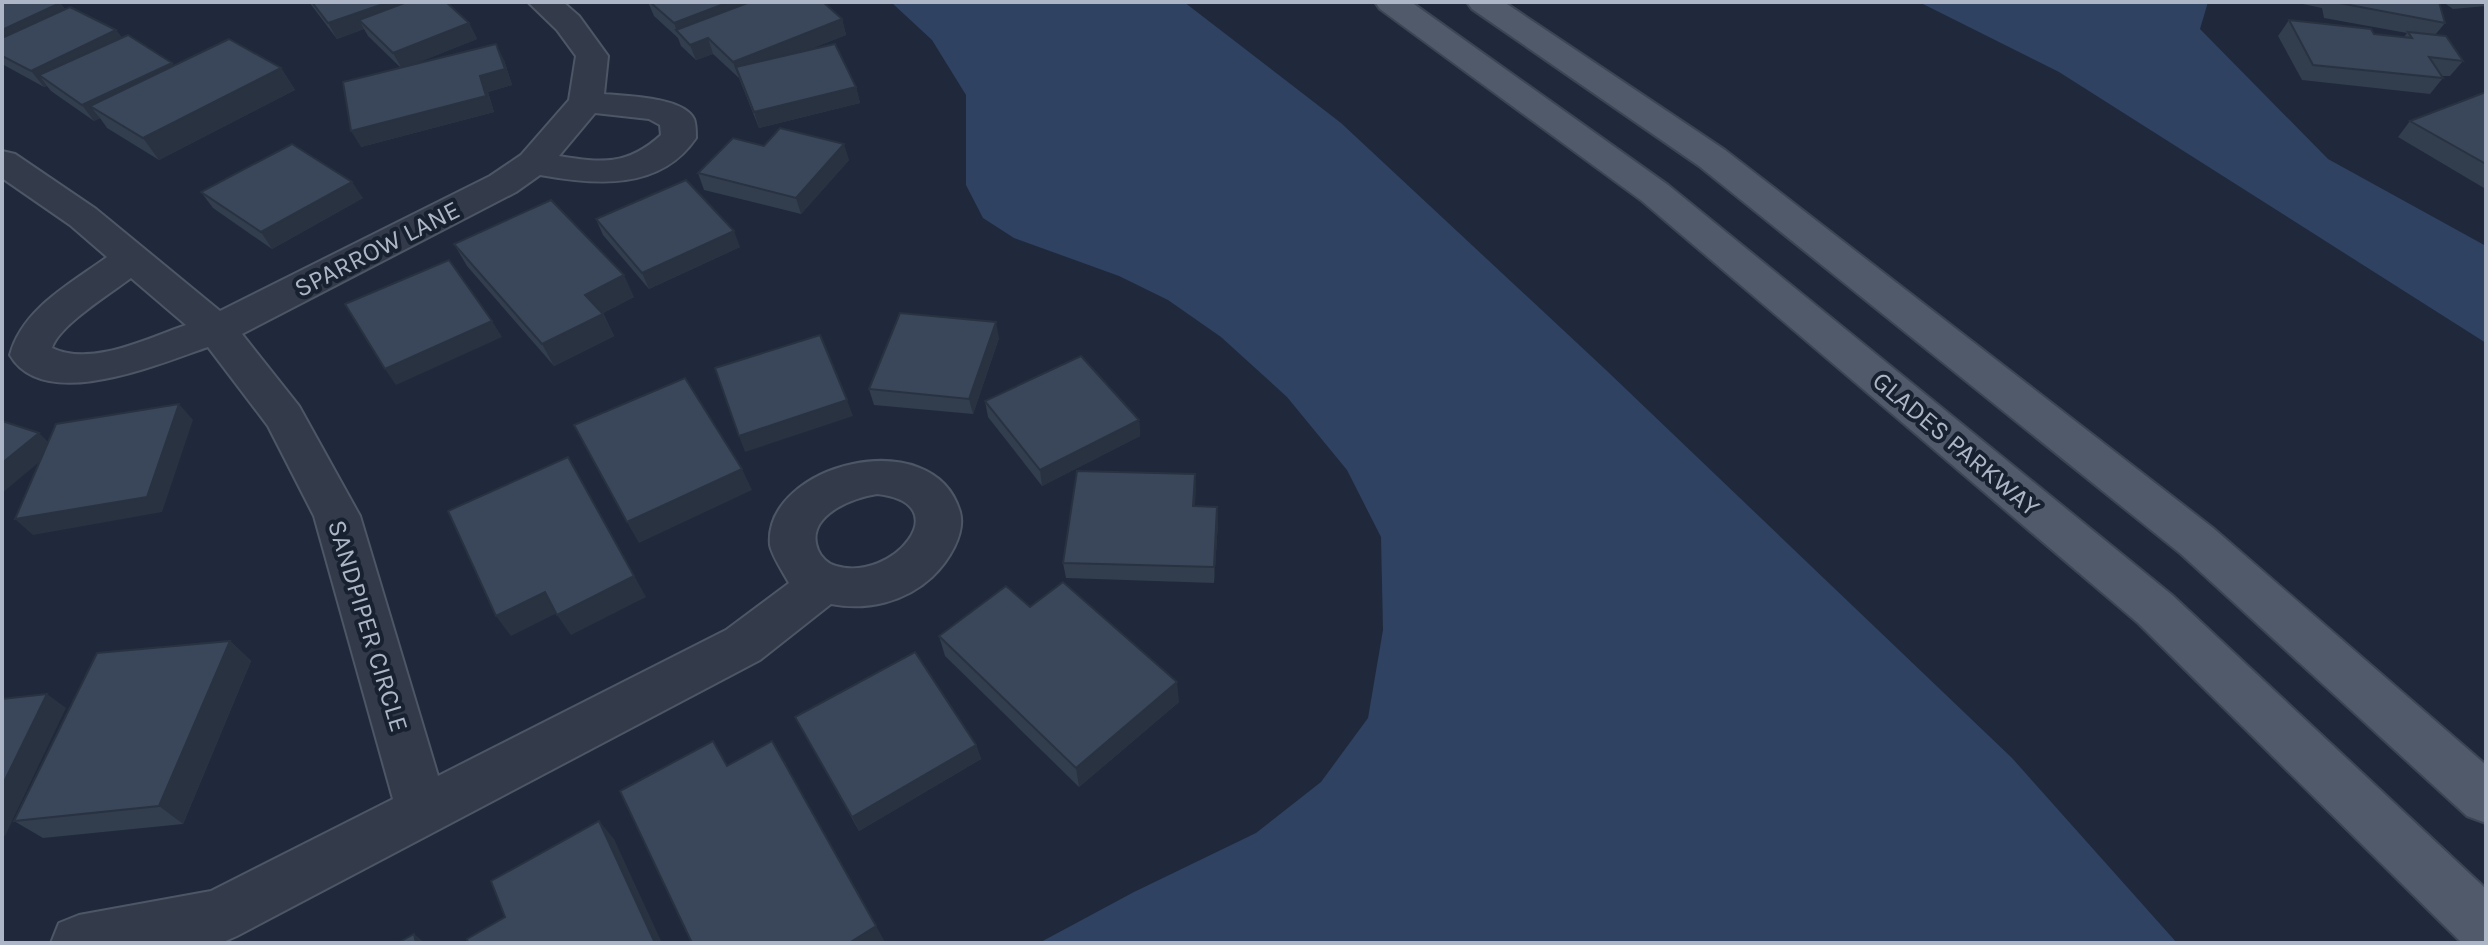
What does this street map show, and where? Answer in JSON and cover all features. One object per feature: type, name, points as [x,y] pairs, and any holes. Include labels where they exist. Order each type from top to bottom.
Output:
[{"type":"main road","name":"GLADES PARKWAY","points":[[1391,2],[1655,193],[2155,609],[2486,927]]},
{"type":"main road","points":[[1483,2],[1712,158],[2197,541],[2486,799]]},
{"type":"street","points":[[534,163],[587,173],[626,172],[661,157],[679,138],[677,120],[657,110],[586,102],[592,56],[568,23],[544,2]]},
{"type":"street","name":"SPARROW LANE","points":[[217,330],[503,184],[534,163],[586,102]]},
{"type":"street","name":"SANDPIPER CIRCLE","points":[[2,162],[83,217],[217,330],[284,417],[337,516],[422,809]]},
{"type":"street","points":[[130,259],[62,310],[35,336],[30,355],[53,366],[107,366],[217,330]]},
{"type":"street","points":[[79,943],[217,917],[743,645],[823,583]]},
{"type":"water","points":[[891,2],[1184,2],[1341,123],[1607,371],[2012,758],[2177,943],[1039,943],[1134,892],[1256,833],[1321,782],[1368,718],[1383,630],[1381,537],[1347,470],[1287,397],[1221,337],[1168,300],[1119,276],[1014,238],[983,218],[966,185],[966,95],[932,40]]},
{"type":"water","points":[[1919,2],[2208,2],[2200,29],[2328,159],[2486,246],[2486,343],[2059,72]]},
{"type":"building","points":[[2,2],[58,2],[60,3],[2,30]]},
{"type":"building","points":[[312,2],[389,2],[328,23]]},
{"type":"building","points":[[407,2],[446,2],[469,23],[393,53],[359,20]]},
{"type":"building","points":[[650,2],[729,2],[674,23]]},
{"type":"building","points":[[750,2],[823,2],[842,19],[733,62],[708,38],[690,45],[676,30]]},
{"type":"building","points":[[2334,2],[2439,2],[2445,23]]},
{"type":"building","points":[[70,7],[116,30],[31,71],[2,56],[2,38]]},
{"type":"building","points":[[2289,20],[2371,29],[2374,34],[2412,38],[2408,32],[2446,36],[2463,61],[2429,57],[2443,78],[2313,65]]},
{"type":"building","points":[[128,35],[172,63],[82,105],[39,75]]},
{"type":"building","points":[[229,39],[281,68],[143,138],[90,106]]},
{"type":"building","points":[[496,44],[505,69],[480,76],[486,96],[351,131],[343,82]]},
{"type":"building","points":[[835,44],[856,87],[754,112],[736,67]]},
{"type":"building","points":[[2486,92],[2486,164],[2410,121]]},
{"type":"building","points":[[780,128],[844,144],[796,198],[698,173],[733,138],[764,146]]},
{"type":"building","points":[[292,144],[352,182],[261,232],[201,192]]},
{"type":"building","points":[[686,180],[734,231],[642,273],[596,219]]},
{"type":"building","points":[[551,200],[624,275],[585,295],[603,314],[542,344],[454,244]]},
{"type":"building","points":[[449,260],[492,321],[385,369],[345,304]]},
{"type":"building","points":[[900,313],[996,322],[969,399],[869,389]]},
{"type":"building","points":[[820,335],[847,400],[739,436],[715,368]]},
{"type":"building","points":[[1081,356],[1139,420],[1040,470],[985,401]]},
{"type":"building","points":[[685,378],[742,469],[627,522],[574,425]]},
{"type":"building","points":[[179,404],[147,497],[15,519],[56,424]]},
{"type":"building","points":[[2,421],[39,433],[2,463]]},
{"type":"building","points":[[568,457],[634,576],[557,615],[545,592],[496,616],[448,511]]},
{"type":"building","points":[[1077,471],[1195,474],[1193,506],[1217,507],[1214,567],[1063,563]]},
{"type":"building","points":[[1063,582],[1177,682],[1076,768],[939,636],[1006,586],[1030,607]]},
{"type":"building","points":[[230,641],[159,806],[14,821],[97,653]]},
{"type":"building","points":[[915,652],[976,745],[852,817],[795,717]]},
{"type":"building","points":[[47,694],[2,786],[2,699]]},
{"type":"building","points":[[713,741],[727,766],[772,741],[876,926],[849,943],[692,943],[620,791]]},
{"type":"building","points":[[599,821],[655,943],[468,943],[467,939],[505,917],[491,881]]},
{"type":"building","points":[[414,934],[416,943],[398,943]]}]
